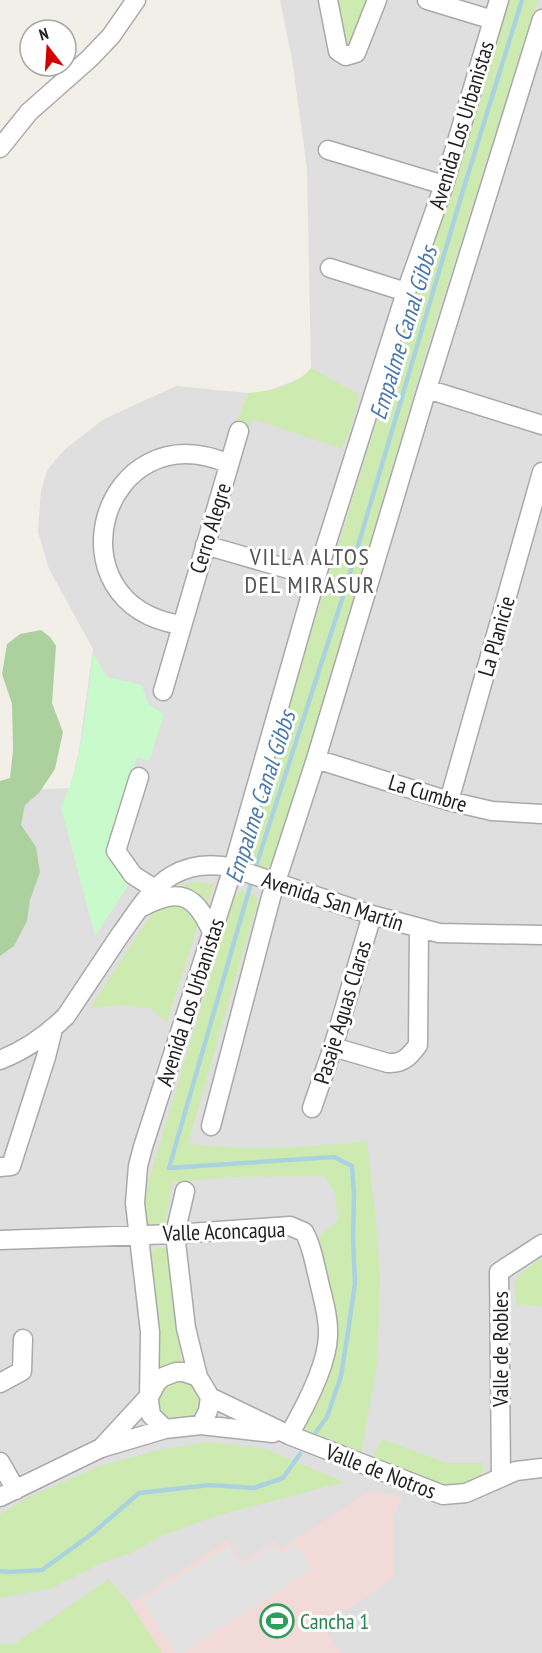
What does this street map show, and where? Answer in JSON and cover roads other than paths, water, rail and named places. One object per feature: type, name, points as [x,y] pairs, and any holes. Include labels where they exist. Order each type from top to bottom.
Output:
[{"type":"street","points":[[0,148],[29,112],[89,59],[111,36],[136,0]]},
{"type":"street","points":[[328,0],[338,51],[346,56],[356,53],[377,0]]},
{"type":"street","points":[[427,0],[493,20]]},
{"type":"street","name":"Avenida Los Urbanistas","points":[[165,1429],[151,1415],[149,1401],[150,1332],[138,1235],[136,1185],[143,1147],[212,932],[238,870],[316,577],[406,292],[444,184],[500,0]]},
{"type":"street","name":"Avenida Los Urbanistas","points":[[211,1126],[272,881],[316,759],[427,389],[542,22]]},
{"type":"street","points":[[328,150],[444,184]]},
{"type":"street","points":[[330,268],[406,292]]},
{"type":"street","points":[[427,389],[542,425]]},
{"type":"street","name":"Cerro Alegre","points":[[163,691],[240,430]]},
{"type":"street","points":[[181,625],[155,619],[131,604],[122,594],[111,577],[104,558],[105,518],[113,498],[126,481],[148,464],[161,458],[189,454],[203,455],[229,464]]},
{"type":"street","name":"La Planicie","points":[[449,801],[542,472]]},
{"type":"street","points":[[205,545],[316,577]]},
{"type":"street","name":"La Cumbre","points":[[316,759],[449,801],[492,811],[542,814]]},
{"type":"street","points":[[139,777],[116,851],[133,875],[155,889]]},
{"type":"street","name":"Avenida San Martín","points":[[0,1060],[25,1048],[66,1016],[139,908],[155,889],[171,876],[190,868],[212,865],[238,870],[372,915],[439,933],[542,935]]},
{"type":"street","points":[[139,908],[169,896],[186,898],[200,908],[212,932]]},
{"type":"street","name":"Pasaje Aguas Claras","points":[[312,1108],[333,1047],[372,915]]},
{"type":"street","points":[[333,1047],[388,1063],[398,1063],[413,1053],[418,1045],[419,928]]},
{"type":"street","points":[[5,1166],[46,1057],[52,1029]]},
{"type":"street","points":[[185,1191],[175,1233],[186,1328],[198,1377],[210,1397],[208,1411],[201,1425]]},
{"type":"street","name":"Valle Aconcagua","points":[[0,1240],[290,1226],[303,1232],[307,1238],[323,1298],[328,1338],[324,1356],[307,1402],[290,1436]]},
{"type":"street","name":"Valle de Robles","points":[[501,1477],[499,1272],[542,1244]]},
{"type":"street","points":[[0,1383],[22,1371],[23,1339]]},
{"type":"street","points":[[150,1395],[157,1382],[169,1373],[184,1372],[198,1377]]},
{"type":"street","name":"Valle de Notros","points":[[101,1448],[150,1395]]},
{"type":"street","name":"Valle de Notros","points":[[210,1397],[290,1436],[443,1495],[466,1493],[516,1472],[542,1468]]},
{"type":"street","name":"Valle de Notros","points":[[8,1493],[101,1448],[165,1429],[201,1425],[290,1436]]},
{"type":"street","points":[[0,1462],[8,1493]]},
{"type":"waterway","name":"Empalme Canal Gibbs","points":[[254,872],[345,590],[461,197],[522,0]]},
{"type":"waterway","name":"Empalme Canal Gibbs","points":[[252,880],[169,1168],[334,1157],[352,1166],[355,1283],[341,1376],[327,1417],[316,1432]]},
{"type":"waterway","name":"Empalme Canal Gibbs","points":[[0,1571],[42,1570],[93,1533],[139,1493],[210,1485],[254,1488],[283,1478],[300,1454]]},
{"type":"place","name":"Cancha 1","points":[[277,1621]]},
{"type":"district","name":"VILLA ALTOS DEL MIRASUR","points":[[310,570]]}]
